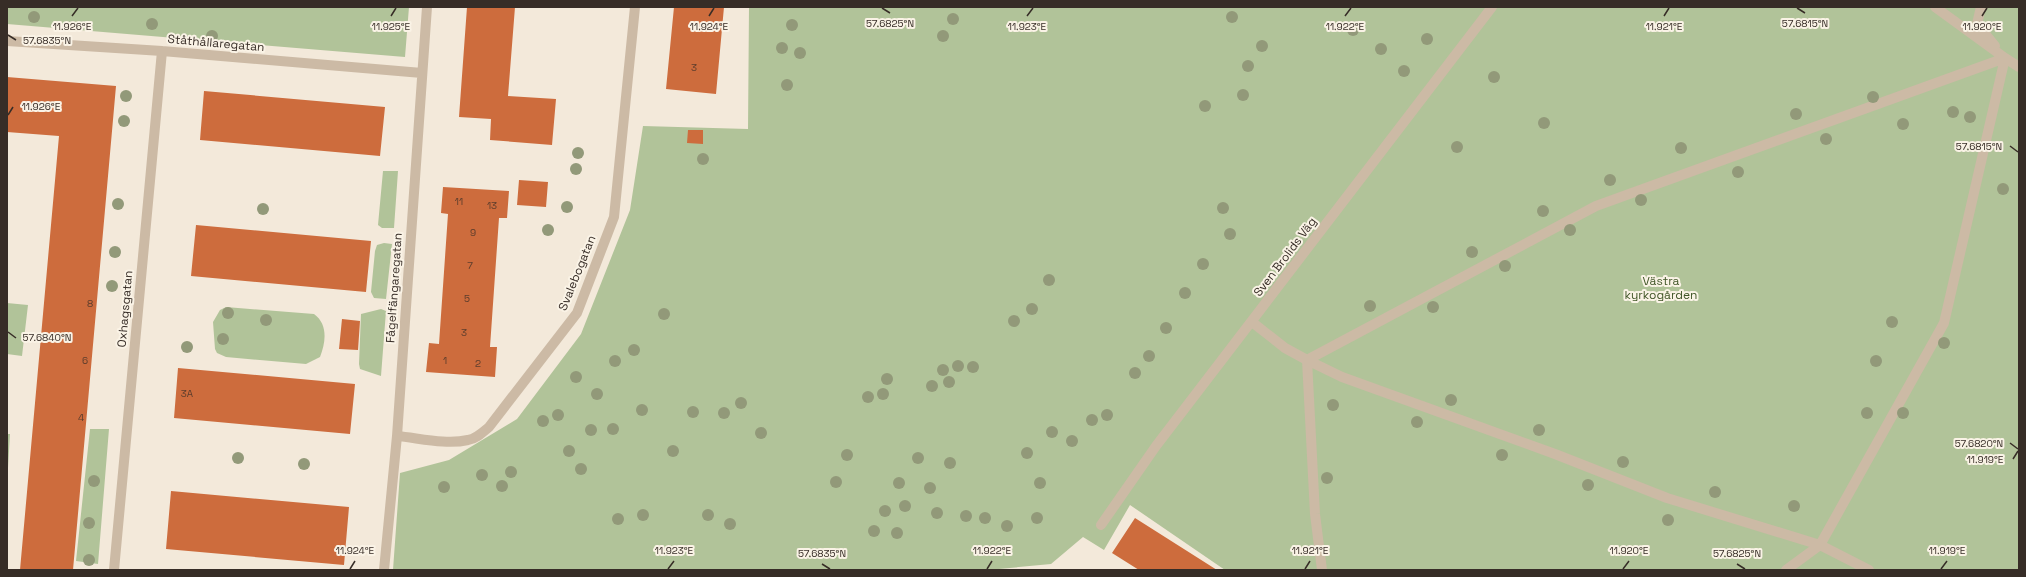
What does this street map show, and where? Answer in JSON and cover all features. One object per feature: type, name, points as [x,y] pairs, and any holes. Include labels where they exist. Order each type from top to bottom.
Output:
[{"type":"street","name":"Fågelfängaregatan","points":[[384,570],[397,436],[427,7]]},
{"type":"street","name":"Svalebogatan","points":[[397,436],[449,441],[470,440],[480,435],[489,427],[578,313],[614,217],[635,7]]},
{"type":"street","name":"Sven Brolids Väg","points":[[1101,525],[1156,446],[1492,7]]},
{"type":"street","points":[[1935,7],[2019,67]]},
{"type":"street","points":[[1981,7],[1977,24],[2005,58]]},
{"type":"street","name":"Ståthållaregatan","points":[[7,41],[162,51],[422,73]]},
{"type":"street","name":"Oxhagsgatan","points":[[114,570],[162,51]]},
{"type":"street","points":[[1307,360],[1596,206],[2005,58]]},
{"type":"street","points":[[1786,570],[1820,545],[1944,323],[2005,58]]},
{"type":"street","points":[[1252,322],[1285,348],[1342,377],[1549,451],[1667,498],[1820,545],[1869,570]]},
{"type":"street","points":[[1307,360],[1315,514],[1322,570]]},
{"type":"green space","points":[[7,7],[409,7],[405,57],[7,24]]},
{"type":"green space","name":"Västra kyrkogården","points":[[749,7],[2019,7],[2019,570],[1225,570],[1130,505],[1104,550],[1083,537],[1051,564],[988,570],[393,570],[400,473],[449,460],[517,419],[581,334],[630,210],[643,126],[748,129]]},
{"type":"green space","points":[[383,171],[398,171],[394,228],[382,228],[378,225]]},
{"type":"green space","points":[[384,243],[392,244],[386,299],[374,298],[371,292],[375,251],[377,245]]},
{"type":"green space","points":[[7,303],[28,305],[22,356],[7,354]]},
{"type":"green space","points":[[226,307],[314,314],[319,318],[324,328],[324,345],[320,357],[306,364],[226,357],[217,353],[215,349],[213,322],[220,310]]},
{"type":"green space","points":[[381,309],[386,311],[381,376],[360,369],[359,364],[361,314]]},
{"type":"green space","points":[[90,429],[109,429],[98,564],[76,561]]},
{"type":"green space","points":[[7,434],[10,434],[7,485]]},
{"type":"building","points":[[467,7],[515,7],[508,96],[556,99],[552,145],[490,140],[491,119],[459,117]]},
{"type":"building","points":[[674,7],[724,7],[716,94],[666,89]]},
{"type":"building","points":[[7,77],[116,86],[73,570],[20,570],[59,136],[7,132]]},
{"type":"building","points":[[204,91],[385,107],[380,156],[200,140]]},
{"type":"building","points":[[688,130],[703,130],[703,144],[687,143]]},
{"type":"building","points":[[519,180],[548,182],[546,207],[517,205]]},
{"type":"building","points":[[443,187],[509,191],[507,218],[499,218],[490,347],[497,347],[495,377],[426,372],[429,343],[439,344],[448,214],[441,213]]},
{"type":"building","points":[[196,225],[371,241],[366,292],[191,276]]},
{"type":"building","points":[[342,319],[360,321],[358,350],[339,349]]},
{"type":"building","points":[[178,368],[355,384],[350,434],[174,418]]},
{"type":"building","points":[[171,491],[349,507],[344,565],[166,549]]},
{"type":"building","points":[[1135,518],[1217,570],[1139,570],[1112,553]]}]
